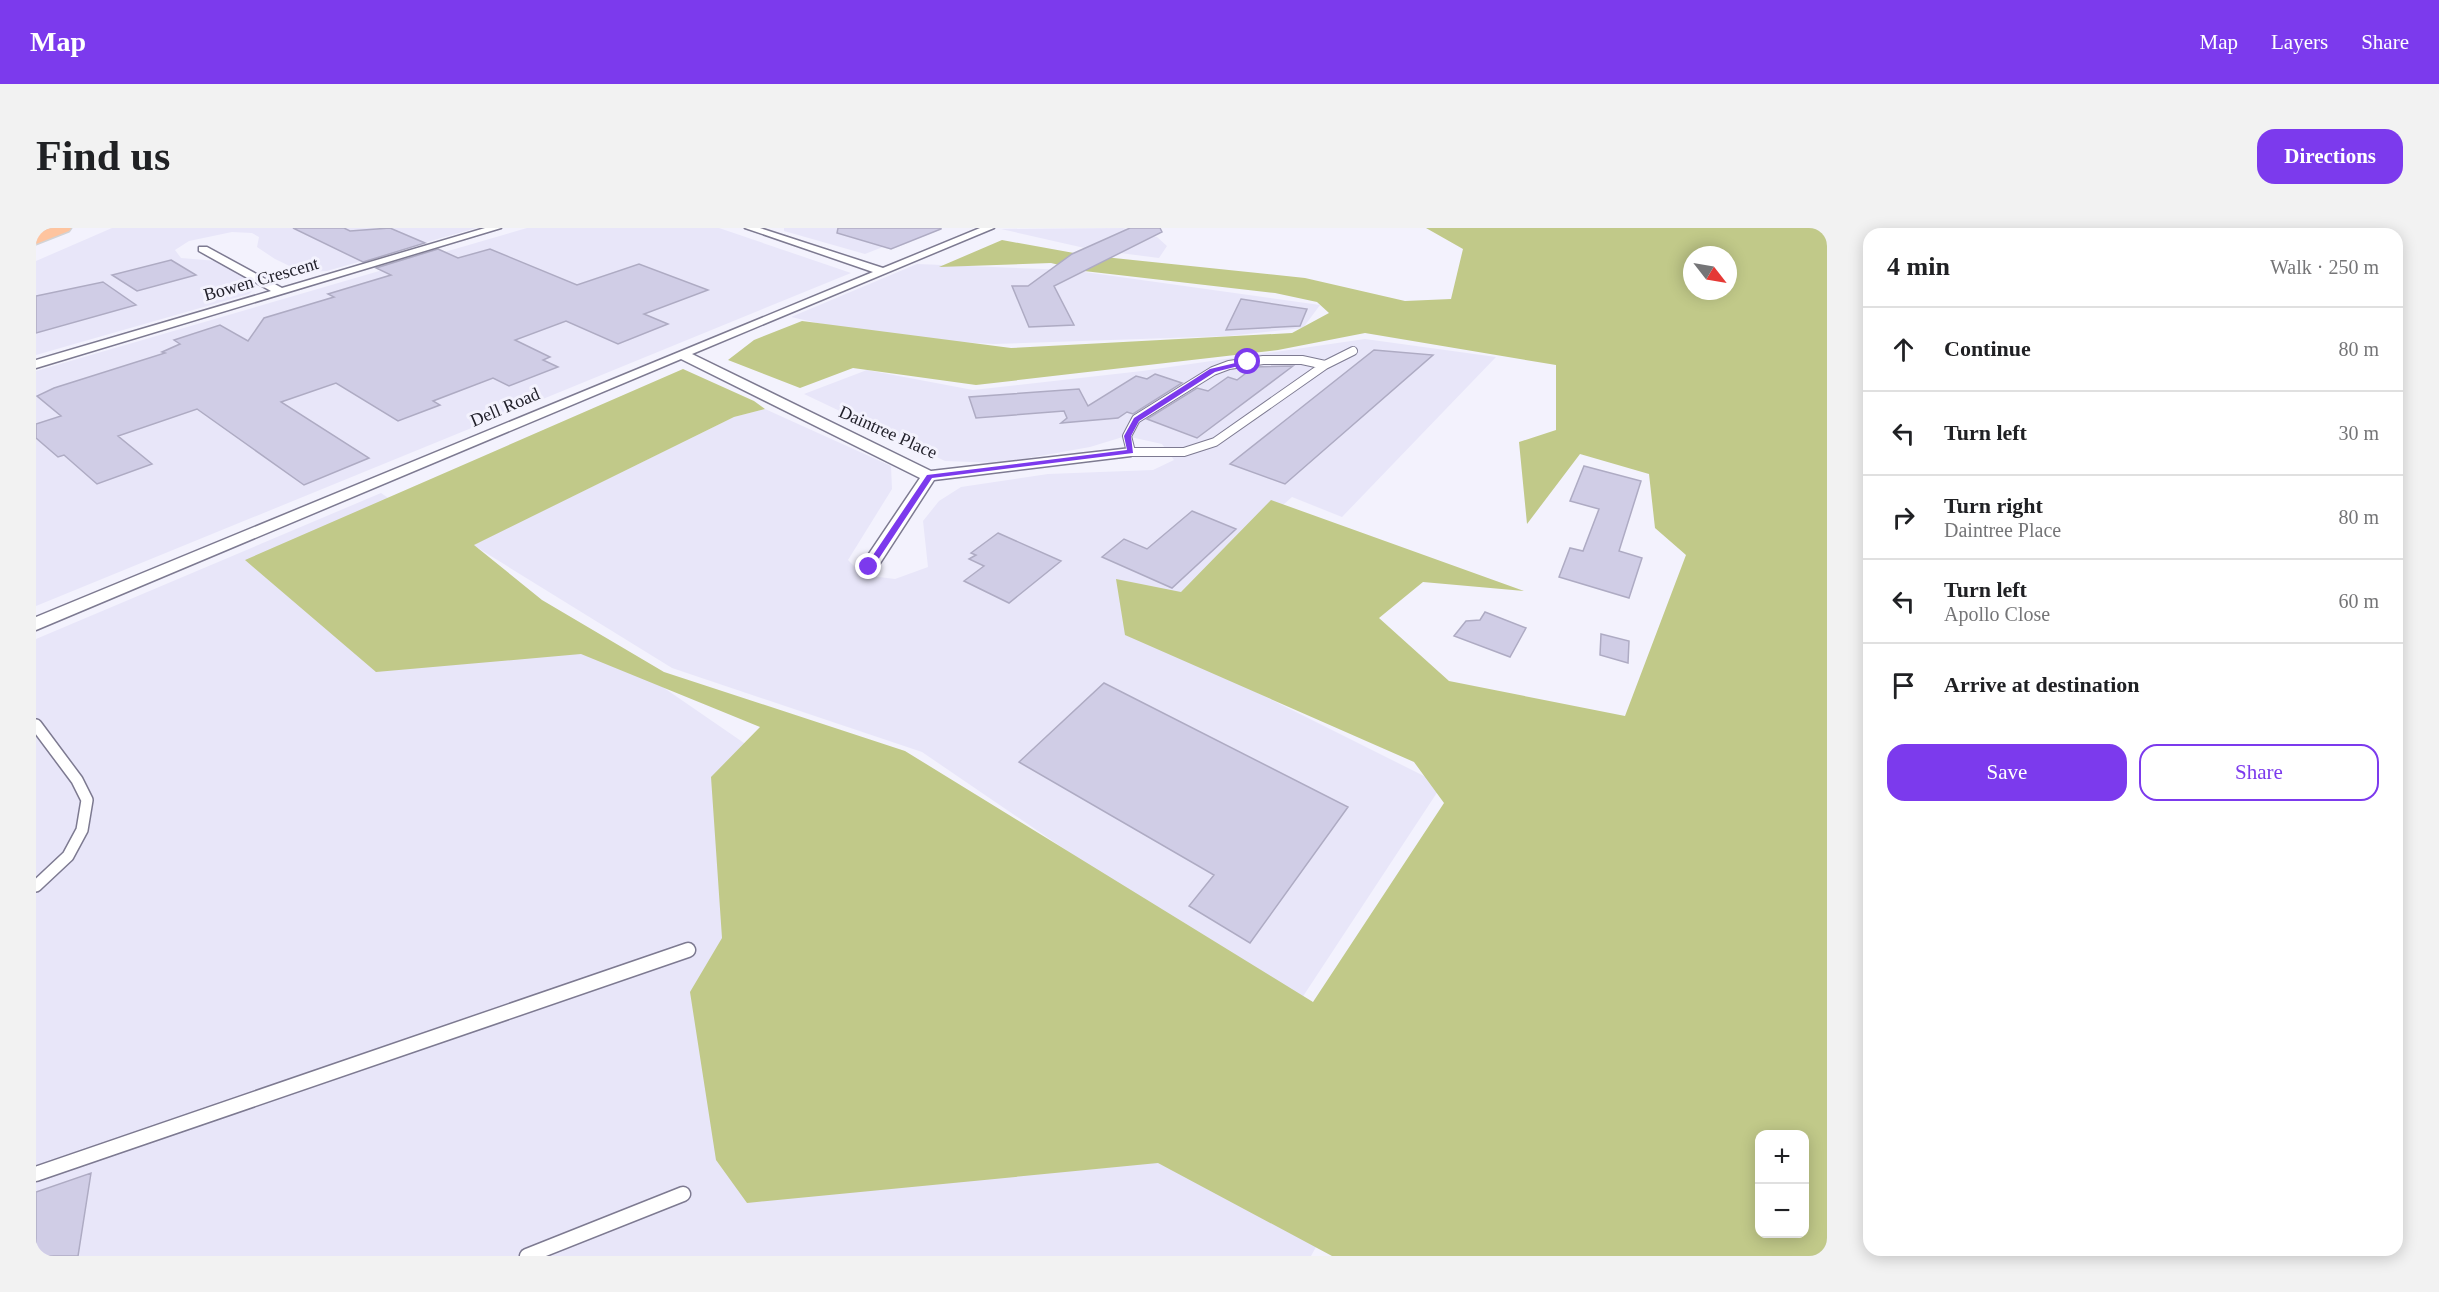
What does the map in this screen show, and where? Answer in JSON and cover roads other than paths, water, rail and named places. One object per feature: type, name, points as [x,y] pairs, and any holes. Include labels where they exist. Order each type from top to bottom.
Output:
[{"type":"main road","points":[[36,239],[63,228]]},
{"type":"street","name":"Bowen Crescent","points":[[36,364],[496,228]]},
{"type":"street","points":[[750,228],[882,271]]},
{"type":"street","name":"Dell Road","points":[[36,624],[681,354],[989,228]]},
{"type":"street","points":[[203,249],[282,292]]},
{"type":"street","name":"Daintree Place","points":[[681,354],[929,476],[1131,452]]},
{"type":"street","points":[[869,567],[929,476]]},
{"type":"lane","points":[[1325,365],[1302,360],[1263,360],[1213,370],[1136,419],[1127,436],[1131,452],[1169,454],[1198,450],[1215,442],[1325,365],[1353,351]]},
{"type":"lane","points":[[36,725],[77,780],[87,800],[82,830],[68,856],[36,886]]},
{"type":"lane","points":[[36,1174],[688,950]]},
{"type":"lane","points":[[527,1256],[683,1194]]}]
